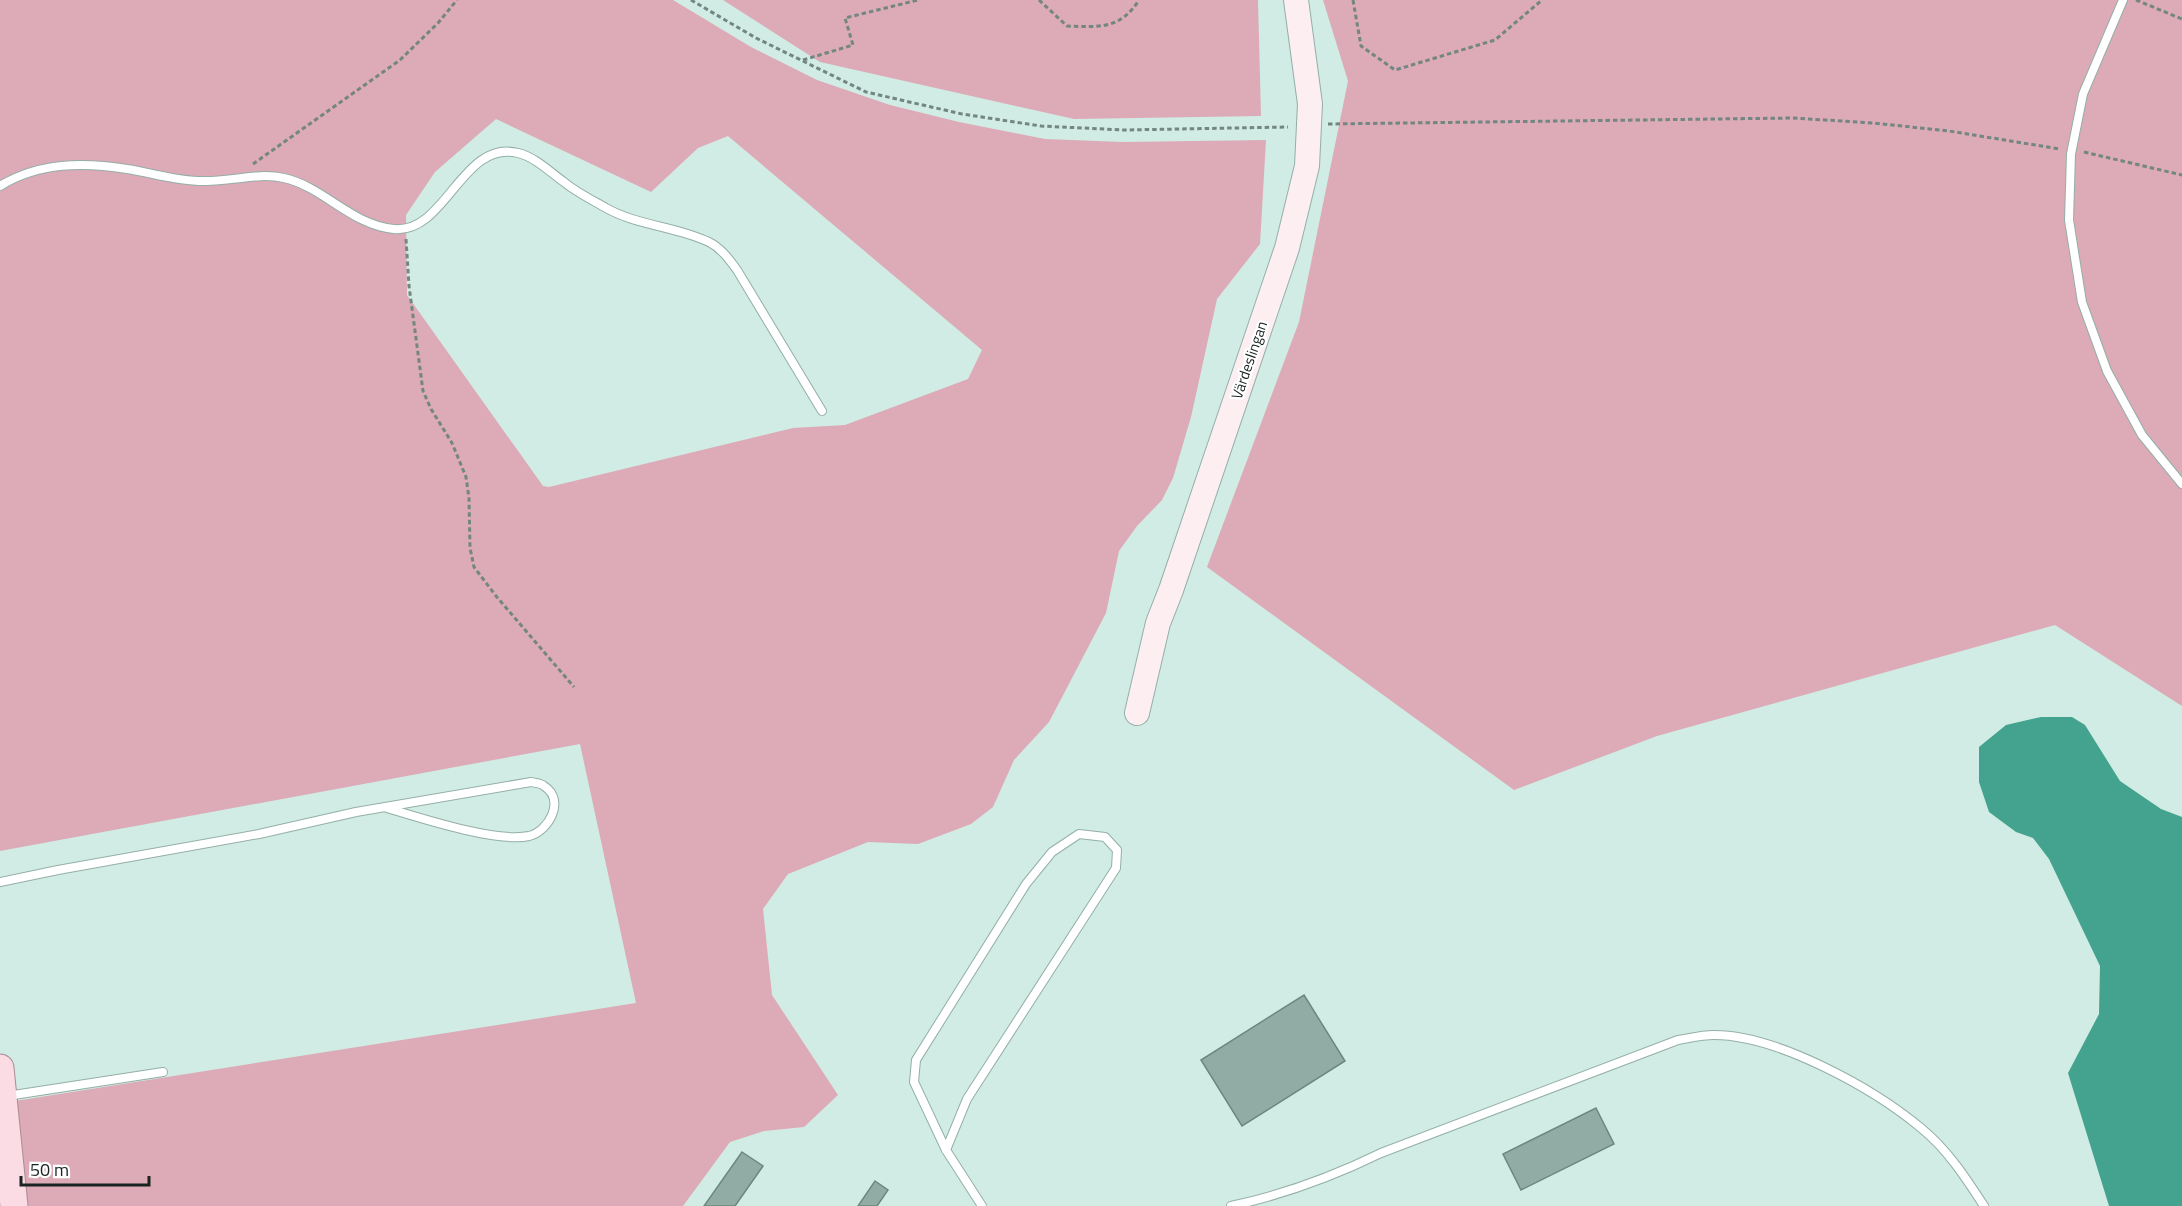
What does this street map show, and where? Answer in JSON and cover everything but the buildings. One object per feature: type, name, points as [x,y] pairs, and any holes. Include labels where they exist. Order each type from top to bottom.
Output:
[{"type":"main road","points":[[0,1068],[14,1206]]},
{"type":"street","name":"Värdeslingan","points":[[1137,713],[1158,623],[1287,248],[1307,166],[1310,104],[1296,0]]},
{"type":"lane","points":[[2123,0],[2084,94],[2072,151],[2069,220],[2082,302],[2106,371],[2142,435],[2182,484]]},
{"type":"lane","points":[[0,186],[26,173],[44,168],[85,164],[128,169],[181,180],[282,177],[302,183],[370,224],[395,229],[405,228],[432,214],[474,165],[504,152],[519,153],[542,165],[566,184],[626,218],[710,242],[726,254],[822,411]]},
{"type":"lane","points":[[0,882],[248,836],[325,818],[531,782],[544,785],[552,794],[555,806],[552,817],[543,829],[530,836],[513,837],[437,823],[387,808]]},
{"type":"lane","points":[[946,1150],[967,1099],[1116,868],[1117,850],[1106,837],[1079,834],[1052,852],[1026,884],[916,1060],[914,1082],[946,1150],[982,1206]]},
{"type":"lane","points":[[1231,1206],[1325,1177],[1678,1040],[1715,1035],[1763,1044],[1798,1056],[1876,1095],[1922,1129],[1961,1171],[1984,1206]]},
{"type":"lane","points":[[3,1096],[163,1072]]},
{"type":"path","points":[[231,180],[400,60],[438,23],[457,0]]},
{"type":"path","points":[[691,0],[756,38],[867,92],[962,114],[1041,126],[1124,130],[1793,118],[1949,131],[2095,154],[2182,175]]},
{"type":"path","points":[[801,61],[853,45],[845,18],[918,0]]},
{"type":"path","points":[[1039,0],[1067,26],[1101,27],[1120,21],[1139,0]]},
{"type":"path","points":[[1353,0],[1361,46],[1395,70],[1495,40],[1542,0]]},
{"type":"path","points":[[2136,0],[2182,19]]},
{"type":"path","points":[[405,228],[423,391],[452,443],[466,477],[470,548],[474,567],[495,596],[574,687]]},
{"type":"shaded area","points":[[0,0],[673,0],[751,47],[817,80],[890,105],[959,122],[1045,139],[1123,142],[1266,140],[1260,244],[1217,299],[1191,417],[1173,478],[1162,500],[1137,526],[1119,551],[1106,613],[1049,722],[1014,760],[993,807],[971,824],[918,844],[868,842],[788,874],[763,909],[772,995],[838,1095],[804,1127],[764,1131],[730,1142],[683,1206],[25,1206],[15,1101],[636,1003],[580,744],[0,851]],"holes":[[[496,119],[651,192],[698,148],[728,136],[982,350],[968,379],[845,425],[793,428],[549,487],[543,486],[407,295],[406,215],[435,172]]]},
{"type":"shaded area","points":[[723,0],[1258,0],[1261,116],[1074,119],[820,62]]},
{"type":"shaded area","points":[[1323,0],[2182,0],[2182,706],[2055,625],[1657,736],[1514,790],[1207,567],[1299,322],[1348,81]]},
{"type":"shaded area","points":[[2041,717],[2072,717],[2085,725],[2120,781],[2161,809],[2182,817],[2182,1206],[2109,1206],[2068,1073],[2099,1014],[2100,966],[2049,859],[2033,838],[2016,832],[1989,812],[1979,782],[1979,747],[2006,725]]}]
